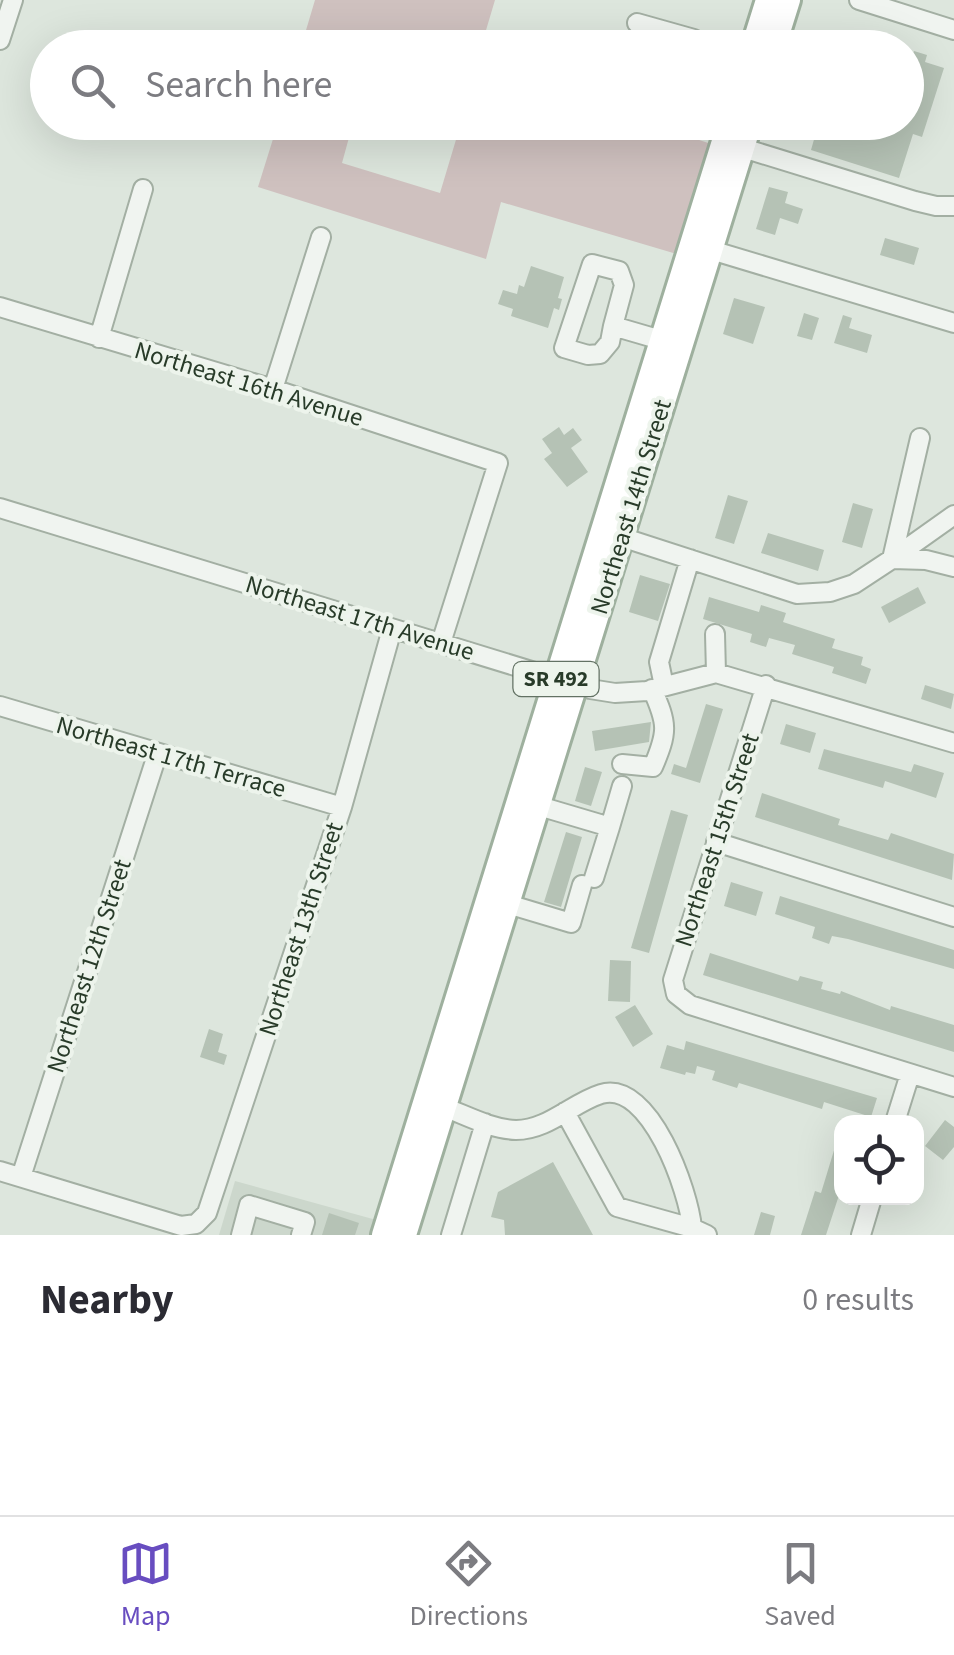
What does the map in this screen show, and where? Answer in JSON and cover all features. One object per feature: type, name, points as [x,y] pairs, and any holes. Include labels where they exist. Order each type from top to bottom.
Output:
[{"type":"main road","points":[[758,30],[767,0]]},
{"type":"main road","points":[[780,30],[789,0]]},
{"type":"main road","name":"Northeast 14th Street","points":[[405,1235],[435,1104],[701,247],[725,140]]},
{"type":"main road","name":"Northeast 14th Street","points":[[612,534],[661,340],[745,140]]},
{"type":"main road","name":"Northeast 14th Street","points":[[383,1235],[508,904],[539,806],[566,682]]},
{"type":"street","points":[[0,40],[13,0]]},
{"type":"street","points":[[859,0],[893,5],[954,30]]},
{"type":"street","points":[[638,22],[664,30]]},
{"type":"street","points":[[743,148],[916,201],[954,206]]},
{"type":"street","points":[[98,338],[143,189]]},
{"type":"street","points":[[272,390],[321,236]]},
{"type":"street","points":[[701,247],[954,323]]},
{"type":"street","points":[[592,264],[619,271],[624,285],[613,326],[610,342],[600,354],[564,348],[592,264]]},
{"type":"street","name":"Northeast 16th Avenue","points":[[0,307],[498,463],[441,643]]},
{"type":"street","points":[[613,326],[661,340]]},
{"type":"street","points":[[892,559],[920,438]]},
{"type":"street","name":"Northeast 17th Avenue","points":[[0,508],[614,694],[716,673],[954,743]]},
{"type":"street","points":[[612,534],[797,594],[830,592],[854,584],[954,515]]},
{"type":"street","points":[[622,764],[653,767],[665,739],[666,719],[658,688],[659,662],[690,559]]},
{"type":"street","points":[[892,559],[926,560],[954,568]]},
{"type":"street","name":"Northeast 13th Street","points":[[20,1177],[181,1226],[196,1224],[206,1213],[342,806],[392,628]]},
{"type":"street","points":[[715,634],[716,673]]},
{"type":"street","name":"Northeast 15th Street","points":[[766,686],[673,980],[676,994],[690,1005],[910,1074]]},
{"type":"street","name":"Northeast 17th Terrace","points":[[0,706],[342,806]]},
{"type":"street","name":"Northeast 12th Street","points":[[20,1177],[157,755]]},
{"type":"street","points":[[508,904],[571,923],[610,827],[622,786]]},
{"type":"street","points":[[539,806],[610,827]]},
{"type":"street","points":[[716,842],[954,917]]},
{"type":"street","points":[[897,1115],[910,1074],[954,1087]]},
{"type":"street","points":[[435,1104],[514,1130],[528,1128],[610,1092],[627,1096],[647,1112],[700,1232]]},
{"type":"street","points":[[565,1112],[617,1207],[700,1232]]},
{"type":"street","points":[[451,1235],[485,1123]]},
{"type":"street","points":[[0,1171],[20,1177]]},
{"type":"street","points":[[241,1235],[249,1205],[305,1222],[301,1235]]},
{"type":"street","points":[[861,1235],[870,1205]]},
{"type":"shaded area","points":[[315,0],[495,0],[486,30],[306,30]]},
{"type":"shaded area","points":[[273,140],[348,140],[342,163],[440,193],[456,140],[699,140],[714,145],[680,255],[501,202],[486,259],[258,187]]},
{"type":"shaded area","points":[[235,1181],[380,1221],[376,1235],[219,1235]]},
{"type":"building","points":[[924,54],[925,62],[944,68],[924,131]]},
{"type":"building","points":[[814,140],[911,140],[899,178],[811,150]]},
{"type":"building","points":[[769,187],[788,192],[785,203],[803,209],[798,224],[780,218],[775,235],[756,229]]},
{"type":"building","points":[[885,238],[919,248],[914,265],[880,255]]},
{"type":"building","points":[[531,266],[564,277],[559,310],[554,308],[548,328],[511,316],[513,309],[498,304],[503,290],[517,294],[519,285],[524,287]]},
{"type":"building","points":[[734,298],[765,307],[753,344],[723,334]]},
{"type":"building","points":[[804,313],[819,318],[812,340],[797,336]]},
{"type":"building","points":[[843,315],[852,318],[849,328],[872,335],[867,353],[834,343]]},
{"type":"building","points":[[559,427],[564,435],[573,428],[582,440],[571,448],[588,472],[567,487],[544,459],[552,453],[542,439]]},
{"type":"building","points":[[728,495],[748,501],[734,544],[715,538]]},
{"type":"building","points":[[853,503],[873,509],[862,548],[842,542]]},
{"type":"building","points":[[768,533],[824,550],[818,571],[761,553]]},
{"type":"building","points":[[640,575],[670,584],[658,621],[629,612]]},
{"type":"building","points":[[918,587],[926,603],[889,623],[881,607]]},
{"type":"building","points":[[709,597],[759,612],[761,605],[786,613],[783,622],[835,639],[832,648],[863,657],[861,665],[871,669],[866,684],[832,673],[834,667],[792,654],[795,645],[769,638],[766,647],[750,642],[752,634],[703,619]]},
{"type":"building","points":[[925,685],[954,694],[951,709],[921,699]]},
{"type":"building","points":[[706,704],[723,709],[700,783],[671,774],[674,764],[686,768]]},
{"type":"building","points":[[651,722],[649,742],[595,751],[592,731]]},
{"type":"building","points":[[786,724],[816,733],[810,753],[780,744]]},
{"type":"building","points":[[824,749],[911,772],[914,764],[944,773],[936,798],[885,781],[883,788],[818,769]]},
{"type":"building","points":[[585,767],[602,772],[591,806],[575,801]]},
{"type":"building","points":[[762,793],[840,819],[838,825],[888,840],[891,833],[954,854],[952,880],[755,817]]},
{"type":"building","points":[[671,810],[688,815],[649,953],[631,948]]},
{"type":"building","points":[[566,832],[582,837],[561,907],[544,902]]},
{"type":"building","points":[[731,882],[763,892],[756,916],[724,906]]},
{"type":"building","points":[[780,896],[954,950],[954,969],[848,939],[832,936],[829,944],[812,938],[815,927],[775,914]]},
{"type":"building","points":[[710,953],[798,981],[800,976],[823,982],[821,989],[840,994],[841,991],[890,1010],[891,1006],[954,1025],[954,1052],[703,975]]},
{"type":"building","points":[[610,960],[631,961],[630,1002],[608,1001]]},
{"type":"building","points":[[635,1005],[653,1034],[633,1047],[615,1017]]},
{"type":"building","points":[[209,1029],[223,1034],[218,1052],[227,1055],[224,1065],[200,1057]]},
{"type":"building","points":[[686,1041],[877,1098],[872,1115],[865,1115],[824,1102],[822,1109],[739,1083],[737,1088],[712,1080],[715,1071],[697,1066],[695,1074],[685,1075],[660,1068],[667,1045],[684,1050]]},
{"type":"building","points":[[945,1120],[954,1127],[954,1147],[943,1160],[925,1146]]},
{"type":"building","points":[[834,1150],[836,1205],[826,1235],[801,1235],[815,1191],[821,1193]]},
{"type":"building","points":[[553,1162],[593,1235],[505,1235],[504,1220],[491,1217],[498,1192]]},
{"type":"building","points":[[761,1212],[775,1216],[770,1235],[754,1235]]},
{"type":"building","points":[[329,1213],[359,1223],[355,1235],[322,1235]]}]
